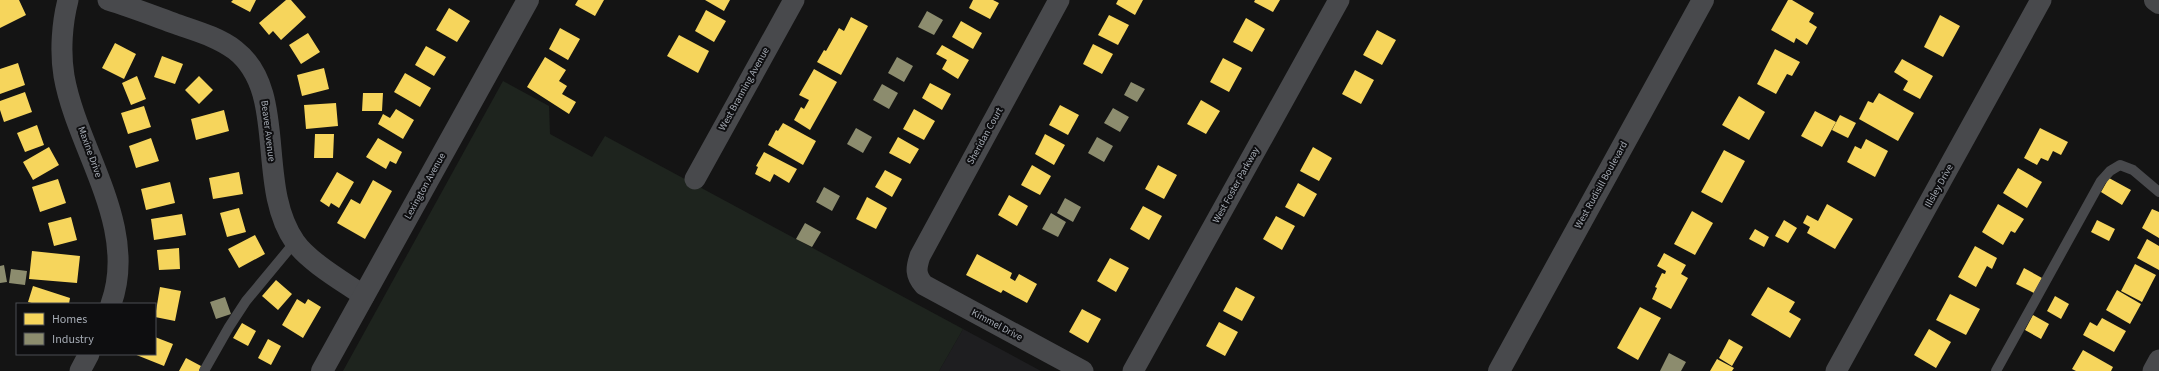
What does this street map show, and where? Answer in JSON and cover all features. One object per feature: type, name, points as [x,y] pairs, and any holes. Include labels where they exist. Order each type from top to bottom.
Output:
[{"type":"main road","points":[[2155,0],[2159,3]]},
{"type":"street","name":"Maxine Drive","points":[[68,0],[61,50],[64,76],[111,212],[118,256],[111,303]]},
{"type":"street","name":"Beaver Avenue","points":[[108,0],[206,35],[235,50],[251,66],[259,81],[267,108],[269,144],[278,208],[295,242],[326,270],[364,296]]},
{"type":"street","name":"Lexington Avenue","points":[[322,371],[528,0]]},
{"type":"street","name":"West Branning Avenue","points":[[695,179],[794,0]]},
{"type":"street","name":"Sheridan Court","points":[[916,273],[920,256],[1059,0]]},
{"type":"street","name":"West Foster Parkway","points":[[1133,371],[1339,0]]},
{"type":"street","name":"West Rudisill Boulevard","points":[[1499,371],[1703,0]]},
{"type":"street","name":"Illsley Drive","points":[[1836,371],[2041,0]]},
{"type":"street","name":"Kimmel Drive","points":[[916,273],[924,285],[1083,371]]},
{"type":"street","points":[[80,371],[88,355]]},
{"type":"street","points":[[2153,371],[2159,360]]},
{"type":"lane","points":[[1996,371],[2101,181],[2110,171],[2120,165],[2133,170],[2159,192]]},
{"type":"lane","points":[[204,371],[225,333],[246,301],[295,242]]},
{"type":"shaded area","points":[[503,81],[549,106],[550,134],[592,157],[605,136],[963,329],[939,371],[343,371]]},
{"type":"shaded area","points":[[963,329],[1041,371],[939,371]]},
{"type":"building: Homes","points":[[0,0],[19,0],[26,15],[0,28]]},
{"type":"building: Homes","points":[[233,0],[256,0],[250,12],[231,2]]},
{"type":"building: Homes","points":[[286,0],[291,0],[306,17],[281,40],[273,31],[269,35],[259,23]]},
{"type":"building: Homes","points":[[578,0],[604,0],[595,16],[575,5]]},
{"type":"building: Homes","points":[[705,0],[730,0],[724,11]]},
{"type":"building: Homes","points":[[973,0],[993,0],[999,3],[990,19],[969,8]]},
{"type":"building: Homes","points":[[1118,0],[1143,0],[1135,15],[1116,4]]},
{"type":"building: Homes","points":[[1255,0],[1280,0],[1273,12],[1254,2]]},
{"type":"building: Homes","points":[[1788,0],[1792,0],[1814,13],[1809,22],[1817,27],[1807,45],[1796,38],[1794,43],[1771,30]]},
{"type":"building: Homes","points":[[449,8],[470,21],[457,42],[436,30]]},
{"type":"building: Homes","points":[[706,10],[726,21],[714,42],[695,31]]},
{"type":"building: Homes","points":[[1109,15],[1129,25],[1118,45],[1098,35]]},
{"type":"building: Homes","points":[[1940,15],[1960,26],[1943,57],[1924,47]]},
{"type":"building: Homes","points":[[851,17],[868,26],[841,75],[817,62],[824,50],[826,51],[839,28],[844,31]]},
{"type":"building: Homes","points":[[1246,18],[1265,29],[1252,52],[1233,42]]},
{"type":"building: Homes","points":[[961,21],[982,33],[973,49],[952,37]]},
{"type":"building: Homes","points":[[560,28],[580,39],[568,60],[549,49]]},
{"type":"building: Homes","points":[[1377,30],[1396,40],[1382,65],[1363,55]]},
{"type":"building: Homes","points":[[308,33],[320,52],[301,64],[289,45]]},
{"type":"building: Homes","points":[[679,35],[709,51],[698,73],[667,56]]},
{"type":"building: Homes","points":[[115,43],[136,54],[124,79],[102,68]]},
{"type":"building: Homes","points":[[1093,44],[1113,54],[1102,74],[1083,64]]},
{"type":"building: Homes","points":[[942,45],[969,60],[958,79],[942,69],[947,60],[936,54]]},
{"type":"building: Homes","points":[[426,46],[446,57],[434,76],[415,65]]},
{"type":"building: Homes","points":[[1775,49],[1800,62],[1792,76],[1787,74],[1776,94],[1757,84]]},
{"type":"building: Homes","points":[[162,56],[183,64],[175,84],[154,77]]},
{"type":"building: Homes","points":[[545,57],[566,70],[559,81],[567,86],[562,94],[576,102],[569,114],[527,87]]},
{"type":"building: Homes","points":[[1223,58],[1242,68],[1229,92],[1210,82]]},
{"type":"building: Homes","points":[[1902,59],[1933,76],[1920,99],[1903,90],[1908,81],[1894,72]]},
{"type":"building: Homes","points":[[18,63],[25,85],[0,94],[0,69]]},
{"type":"building: Homes","points":[[324,68],[329,89],[302,96],[297,75]]},
{"type":"building: Homes","points":[[814,69],[837,82],[810,130],[794,120],[801,107],[804,109],[809,100],[799,95]]},
{"type":"building: Homes","points":[[1355,70],[1374,80],[1361,104],[1342,94]]},
{"type":"building: Homes","points":[[405,73],[431,88],[420,107],[394,92]]},
{"type":"building: Homes","points":[[137,76],[146,99],[131,105],[122,83]]},
{"type":"building: Homes","points":[[199,76],[213,90],[199,104],[185,90]]},
{"type":"building: Homes","points":[[930,83],[951,94],[942,110],[922,98]]},
{"type":"building: Homes","points":[[25,92],[32,112],[4,122],[0,110],[0,101]]},
{"type":"building: Homes","points":[[363,93],[383,93],[382,111],[362,111]]},
{"type":"building: Homes","points":[[1879,93],[1914,113],[1898,141],[1859,119],[1868,101],[1873,103]]},
{"type":"building: Homes","points":[[1739,96],[1765,112],[1749,140],[1722,125]]},
{"type":"building: Homes","points":[[1201,100],[1220,111],[1206,134],[1187,124]]},
{"type":"building: Homes","points":[[336,103],[338,126],[306,129],[304,105]]},
{"type":"building: Homes","points":[[1060,105],[1079,115],[1068,135],[1049,125]]},
{"type":"building: Homes","points":[[144,106],[151,127],[128,134],[121,113]]},
{"type":"building: Homes","points":[[396,109],[414,120],[403,139],[378,124],[383,114],[390,118]]},
{"type":"building: Homes","points":[[914,109],[935,121],[924,140],[903,129]]},
{"type":"building: Homes","points":[[224,110],[229,131],[196,140],[191,119]]},
{"type":"building: Homes","points":[[1815,111],[1836,122],[1822,147],[1801,136]]},
{"type":"building: Homes","points":[[1840,115],[1856,123],[1848,138],[1832,130]]},
{"type":"building: Homes","points":[[783,123],[816,141],[803,165],[768,145],[776,130],[778,131]]},
{"type":"building: Homes","points":[[37,125],[44,145],[25,152],[17,133]]},
{"type":"building: Homes","points":[[2040,128],[2068,142],[2061,155],[2053,151],[2048,161],[2041,158],[2037,165],[2024,158]]},
{"type":"building: Homes","points":[[315,134],[334,134],[333,158],[314,158]]},
{"type":"building: Homes","points":[[1045,134],[1065,145],[1054,165],[1035,154]]},
{"type":"building: Homes","points":[[898,137],[919,149],[910,164],[889,153]]},
{"type":"building: Homes","points":[[151,138],[159,161],[136,168],[129,146]]},
{"type":"building: Homes","points":[[378,138],[402,152],[396,164],[390,161],[386,169],[366,157]]},
{"type":"building: Homes","points":[[1866,139],[1888,151],[1875,177],[1847,162],[1855,146],[1861,149]]},
{"type":"building: Homes","points":[[49,147],[59,165],[33,180],[23,162]]},
{"type":"building: Homes","points":[[1313,147],[1332,158],[1319,181],[1300,171]]},
{"type":"building: Homes","points":[[1724,150],[1745,161],[1722,203],[1701,192]]},
{"type":"building: Homes","points":[[764,152],[797,169],[789,183],[774,174],[770,182],[755,174],[758,167],[756,166]]},
{"type":"building: Homes","points":[[1032,165],[1051,176],[1040,195],[1021,185]]},
{"type":"building: Homes","points":[[1158,165],[1177,175],[1164,199],[1145,189]]},
{"type":"building: Homes","points":[[2018,168],[2042,182],[2027,208],[2003,193]]},
{"type":"building: Homes","points":[[885,170],[902,179],[892,197],[875,187]]},
{"type":"building: Homes","points":[[239,172],[243,194],[213,199],[209,178]]},
{"type":"building: Homes","points":[[337,172],[354,182],[339,208],[331,203],[329,207],[320,201]]},
{"type":"building: Homes","points":[[2109,178],[2131,190],[2122,205],[2101,192]]},
{"type":"building: Homes","points":[[58,179],[66,203],[40,212],[32,187]]},
{"type":"building: Homes","points":[[373,180],[392,191],[365,239],[337,223],[351,199],[360,204]]},
{"type":"building: Homes","points":[[170,182],[175,203],[146,210],[141,189]]},
{"type":"building: Homes","points":[[1298,183],[1317,194],[1304,217],[1285,207]]},
{"type":"building: Homes","points":[[1009,195],[1028,206],[1017,226],[998,215]]},
{"type":"building: Homes","points":[[867,197],[887,208],[876,229],[856,219]]},
{"type":"building: Homes","points":[[1827,204],[1853,219],[1835,249],[1807,233],[1810,227],[1803,223],[1807,215],[1818,221]]},
{"type":"building: Homes","points":[[1998,204],[2024,219],[2015,233],[2011,231],[2003,245],[1982,232]]},
{"type":"building: Homes","points":[[1143,206],[1162,216],[1149,240],[1130,229]]},
{"type":"building: Homes","points":[[239,208],[246,232],[227,237],[220,213]]},
{"type":"building: Homes","points":[[2152,209],[2159,212],[2159,238],[2142,228]]},
{"type":"building: Homes","points":[[1692,211],[1713,223],[1695,255],[1674,244]]},
{"type":"building: Homes","points":[[182,214],[186,235],[154,240],[151,219]]},
{"type":"building: Homes","points":[[1276,216],[1295,226],[1282,250],[1263,239]]},
{"type":"building: Homes","points":[[71,217],[77,240],[54,246],[48,223]]},
{"type":"building: Homes","points":[[1784,220],[1797,228],[1788,243],[1775,236]]},
{"type":"building: Homes","points":[[2097,220],[2115,229],[2109,241],[2091,232]]},
{"type":"building: Homes","points":[[1755,229],[1769,237],[1764,247],[1749,239]]},
{"type":"building: Homes","points":[[255,235],[265,254],[239,268],[228,249]]},
{"type":"building: Homes","points":[[2147,239],[2159,246],[2159,270],[2137,258]]},
{"type":"building: Homes","points":[[1975,246],[1997,258],[1992,269],[1987,266],[1976,287],[1958,277]]},
{"type":"building: Homes","points":[[179,248],[180,269],[159,270],[157,250]]},
{"type":"building: Homes","points":[[32,251],[80,256],[77,283],[29,279]]},
{"type":"building: Homes","points":[[1664,253],[1686,265],[1681,274],[1688,278],[1671,309],[1652,299],[1657,288],[1655,287],[1662,273],[1665,274],[1666,271],[1657,266]]},
{"type":"building: Homes","points":[[977,254],[1012,273],[1010,278],[1015,281],[1019,274],[1037,284],[1027,303],[1003,290],[1001,293],[966,275]]},
{"type":"building: Homes","points":[[1110,258],[1129,268],[1116,292],[1097,281]]},
{"type":"building: Homes","points":[[2135,264],[2156,275],[2142,302],[2121,291]]},
{"type":"building: Homes","points":[[2024,268],[2042,278],[2034,293],[2016,284]]},
{"type":"building: Homes","points":[[276,280],[292,294],[278,310],[262,296]]},
{"type":"building: Homes","points":[[33,286],[70,298],[69,303],[28,302]]},
{"type":"building: Homes","points":[[160,287],[181,291],[175,321],[156,317]]},
{"type":"building: Homes","points":[[1236,287],[1255,297],[1242,321],[1223,311]]},
{"type":"building: Homes","points":[[1768,287],[1795,302],[1789,312],[1801,319],[1790,338],[1751,315]]},
{"type":"building: Homes","points":[[2117,290],[2141,304],[2130,324],[2106,310]]},
{"type":"building: Homes","points":[[1950,294],[1980,309],[1966,335],[1936,320]]},
{"type":"building: Homes","points":[[2055,296],[2069,304],[2061,319],[2047,311]]},
{"type":"building: Homes","points":[[297,299],[305,304],[308,299],[321,307],[303,338],[282,325]]},
{"type":"building: Homes","points":[[1640,307],[1661,318],[1638,360],[1617,348]]},
{"type":"building: Homes","points":[[1082,309],[1101,319],[1088,343],[1069,332]]},
{"type":"building: Homes","points":[[2033,315],[2049,324],[2041,339],[2025,330]]},
{"type":"building: Homes","points":[[2102,318],[2126,331],[2114,352],[2083,335],[2090,322],[2097,326]]},
{"type":"building: Homes","points":[[1219,322],[1238,332],[1225,356],[1206,346]]},
{"type":"building: Homes","points":[[242,323],[256,331],[248,346],[233,338]]},
{"type":"building: Homes","points":[[1929,329],[1951,342],[1936,368],[1914,355]]},
{"type":"building: Homes","points":[[156,337],[173,344],[164,366],[136,355],[156,355]]},
{"type":"building: Homes","points":[[268,339],[281,346],[271,365],[258,358]]},
{"type":"building: Homes","points":[[1729,339],[1743,347],[1732,366],[1719,358]]},
{"type":"building: Homes","points":[[2083,350],[2113,367],[2111,371],[2076,371],[2072,369]]},
{"type":"building: Homes","points":[[186,358],[201,366],[199,371],[179,371]]},
{"type":"building: Homes","points":[[1717,359],[1734,368],[1732,371],[1710,371]]},
{"type":"building: Industry","points":[[927,11],[943,20],[934,35],[918,27]]},
{"type":"building: Industry","points":[[897,57],[913,66],[904,82],[888,73]]},
{"type":"building: Industry","points":[[1131,82],[1145,89],[1137,102],[1124,95]]},
{"type":"building: Industry","points":[[882,84],[898,93],[889,109],[873,100]]},
{"type":"building: Industry","points":[[1113,108],[1129,117],[1120,132],[1104,123]]},
{"type":"building: Industry","points":[[856,128],[872,137],[863,153],[847,144]]},
{"type":"building: Industry","points":[[1097,137],[1113,146],[1104,162],[1088,153]]},
{"type":"building: Industry","points":[[824,187],[840,196],[832,211],[816,202]]},
{"type":"building: Industry","points":[[1065,198],[1081,207],[1073,222],[1057,213]]},
{"type":"building: Industry","points":[[1051,213],[1066,222],[1058,237],[1042,229]]},
{"type":"building: Industry","points":[[805,223],[821,232],[812,247],[796,239]]},
{"type":"building: Industry","points":[[4,265],[7,282],[0,283],[0,266]]},
{"type":"building: Industry","points":[[11,269],[27,271],[25,285],[9,283]]},
{"type":"building: Industry","points":[[225,297],[231,314],[216,319],[210,302]]},
{"type":"building: Industry","points":[[1669,353],[1686,362],[1681,371],[1660,371]]}]
